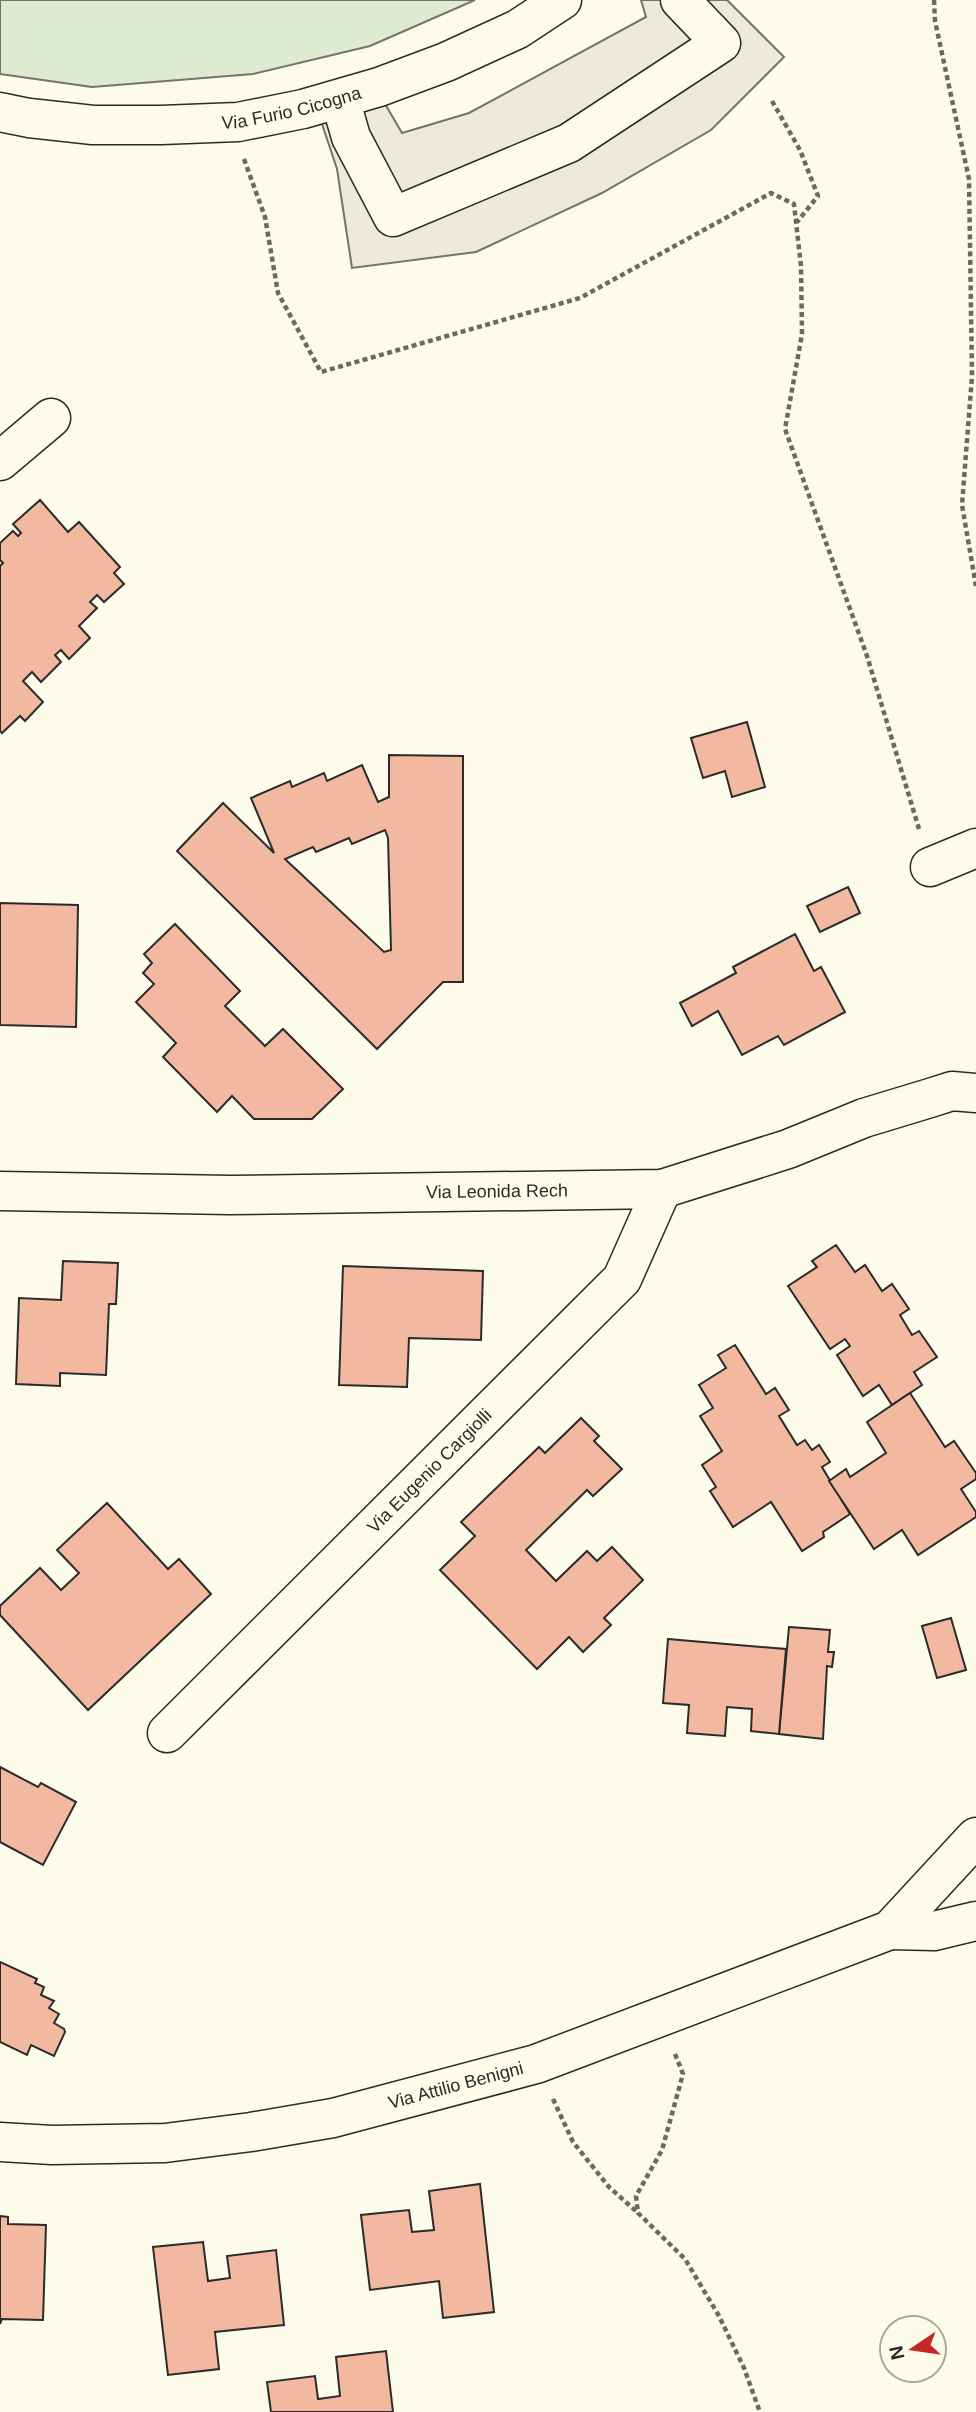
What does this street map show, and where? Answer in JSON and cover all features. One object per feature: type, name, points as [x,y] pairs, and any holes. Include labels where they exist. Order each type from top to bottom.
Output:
[{"type":"street","name":"Via Furio Cicogna","points":[[0,112],[93,125],[238,122],[340,99],[446,62],[518,29],[562,0]]},
{"type":"street","points":[[340,99],[351,137],[393,217],[569,143],[722,43],[680,0]]},
{"type":"street","points":[[0,461],[51,418]]},
{"type":"street","points":[[930,867],[976,848]]},
{"type":"street","name":"Via Leonida Rech","points":[[0,1191],[230,1195],[662,1189],[788,1149],[864,1118],[916,1102],[952,1091],[976,1093]]},
{"type":"street","name":"Via Eugenio Cargiolli","points":[[167,1733],[622,1279],[662,1189]]},
{"type":"street","name":"Via Attilio Benigni","points":[[890,1930],[976,1837]]},
{"type":"street","name":"Via Attilio Benigni","points":[[0,2142],[52,2145],[165,2143],[333,2118],[537,2064],[890,1930],[934,1931],[976,1921]]},
{"type":"path","points":[[934,0],[969,179],[972,376],[962,505],[976,586]]},
{"type":"path","points":[[772,101],[800,150],[818,196],[797,223]]},
{"type":"path","points":[[243,156],[265,217],[278,293],[321,372],[580,298],[771,193],[794,204],[801,266],[802,334],[785,429],[867,656],[930,867]]},
{"type":"path","points":[[638,2213],[636,2196],[662,2150],[683,2074],[659,2018]]},
{"type":"path","points":[[537,2064],[573,2142],[610,2187],[685,2259],[719,2316],[744,2368],[760,2412]]},
{"type":"green space","points":[[0,0],[475,0],[370,46],[253,74],[92,87],[0,74]]},
{"type":"shaded area","points":[[641,0],[727,0],[784,57],[711,130],[602,193],[476,252],[352,268],[337,169],[318,112],[381,97],[402,133],[469,113],[646,17]]},
{"type":"building","points":[[40,500],[68,532],[79,522],[120,567],[114,573],[124,584],[104,602],[97,595],[90,602],[97,608],[79,626],[90,638],[69,659],[61,650],[55,655],[61,662],[41,682],[32,672],[23,681],[43,702],[25,721],[20,716],[2,733],[0,566],[3,563],[0,560],[0,543],[13,531],[18,536],[21,533],[13,524]]},
{"type":"building","points":[[747,722],[765,787],[732,797],[725,771],[703,778],[691,738]]},
{"type":"building","points":[[389,755],[463,756],[463,982],[443,982],[377,1049],[177,851],[223,803],[274,853],[251,798],[290,781],[292,787],[324,773],[327,781],[362,765],[378,802],[389,797]],"holes":[[[385,830],[388,838],[391,950],[384,952],[285,859],[313,847],[316,852],[349,838],[352,844]]]},
{"type":"building","points":[[848,887],[860,913],[820,932],[807,906]]},
{"type":"building","points":[[0,903],[78,905],[76,1027],[0,1025]]},
{"type":"building","points":[[175,924],[240,991],[225,1006],[265,1046],[283,1029],[343,1089],[312,1119],[254,1119],[232,1096],[217,1112],[163,1057],[176,1043],[136,1002],[154,984],[143,973],[152,963],[144,954]]},
{"type":"building","points":[[795,934],[814,971],[821,967],[845,1012],[784,1045],[778,1036],[742,1055],[718,1011],[692,1026],[680,1003],[736,973],[733,967]]},
{"type":"building","points":[[836,1245],[855,1272],[865,1265],[882,1291],[892,1284],[909,1309],[900,1315],[912,1335],[919,1331],[937,1357],[914,1372],[922,1385],[892,1405],[879,1385],[863,1396],[837,1355],[850,1346],[845,1339],[830,1349],[788,1286],[817,1267],[812,1261]]},
{"type":"building","points":[[63,1261],[118,1263],[116,1304],[109,1304],[106,1375],[60,1373],[60,1386],[16,1384],[19,1298],[61,1300]]},
{"type":"building","points":[[343,1266],[483,1271],[481,1340],[409,1338],[407,1387],[339,1385]]},
{"type":"building","points":[[735,1345],[766,1394],[775,1388],[789,1410],[779,1416],[797,1445],[805,1440],[812,1450],[819,1445],[830,1462],[822,1467],[850,1514],[823,1532],[824,1537],[802,1551],[771,1502],[733,1527],[710,1491],[716,1487],[702,1465],[722,1451],[700,1416],[713,1408],[699,1385],[726,1368],[718,1355]]},
{"type":"building","points":[[910,1393],[945,1447],[954,1441],[976,1473],[976,1479],[961,1489],[976,1512],[976,1517],[918,1555],[902,1530],[874,1549],[829,1481],[846,1469],[850,1477],[886,1453],[867,1422]]},
{"type":"building","points":[[581,1418],[599,1436],[594,1441],[622,1469],[593,1496],[587,1490],[526,1550],[556,1581],[587,1551],[597,1561],[612,1547],[643,1580],[604,1618],[611,1625],[583,1652],[569,1637],[537,1669],[440,1570],[475,1536],[461,1522],[539,1447],[545,1453]]},
{"type":"building","points":[[107,1503],[168,1569],[179,1559],[211,1594],[88,1710],[0,1615],[0,1606],[40,1568],[61,1590],[79,1573],[57,1550]]},
{"type":"building","points":[[951,1618],[966,1670],[937,1678],[922,1626]]},
{"type":"building","points":[[789,1627],[830,1630],[828,1652],[834,1652],[832,1667],[827,1666],[823,1739],[779,1734]]},
{"type":"building","points":[[668,1639],[786,1649],[779,1734],[751,1731],[752,1709],[727,1707],[725,1736],[687,1733],[689,1705],[663,1703]]},
{"type":"building","points":[[0,1767],[38,1787],[41,1783],[76,1802],[43,1865],[0,1842]]},
{"type":"building","points":[[0,1962],[37,1979],[35,1983],[44,1987],[41,1995],[54,2001],[49,2008],[59,2014],[54,2023],[65,2032],[54,2056],[31,2045],[27,2055],[0,2042]]},
{"type":"building","points":[[480,2184],[494,2312],[443,2318],[439,2281],[370,2290],[361,2215],[409,2210],[412,2232],[434,2230],[429,2191]]},
{"type":"building","points":[[0,2216],[8,2217],[8,2224],[46,2225],[43,2320],[2,2319],[0,2324]]},
{"type":"building","points":[[203,2242],[208,2281],[230,2278],[227,2256],[276,2250],[284,2325],[215,2332],[219,2369],[168,2375],[153,2247]]},
{"type":"building","points":[[386,2351],[393,2412],[271,2412],[267,2382],[315,2376],[318,2399],[340,2396],[336,2357]]}]
